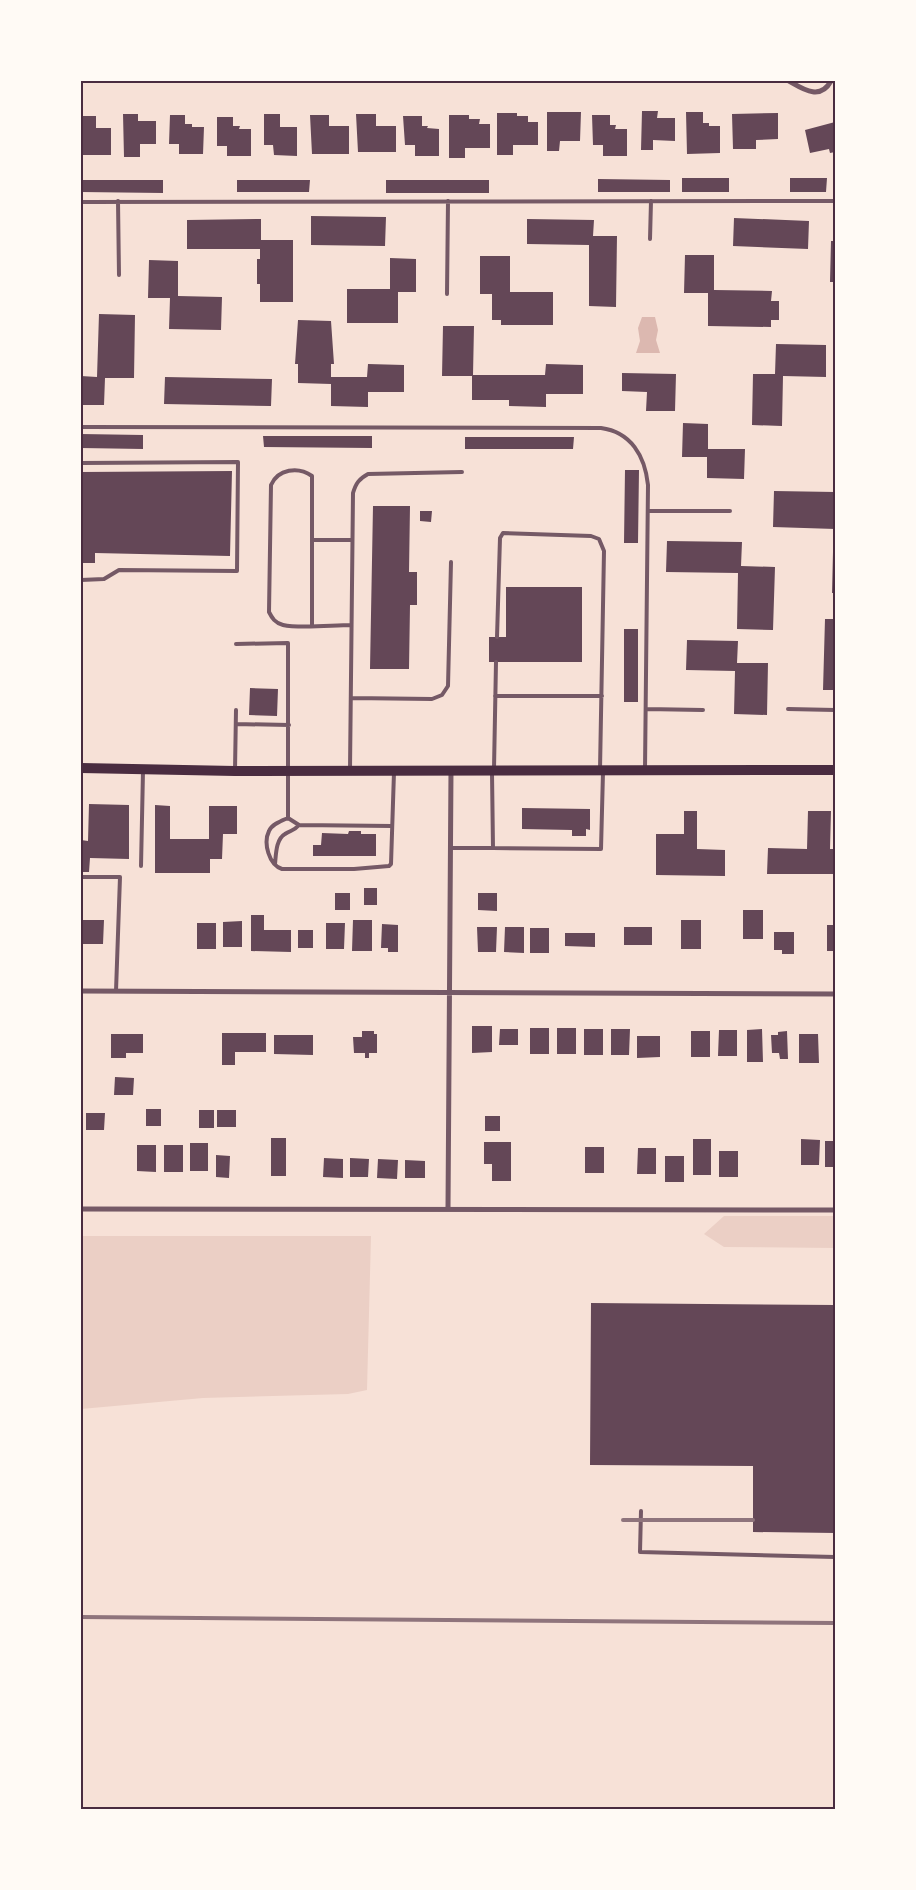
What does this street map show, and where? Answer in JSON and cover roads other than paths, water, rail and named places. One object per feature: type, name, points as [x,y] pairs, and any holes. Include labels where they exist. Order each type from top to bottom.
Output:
[{"type":"main road","points":[[81,768],[235,771],[451,769],[835,770]]},
{"type":"street","points":[[789,81],[811,93],[820,91],[831,83]]},
{"type":"street","points":[[448,1209],[452,848],[451,769]]},
{"type":"street","points":[[81,991],[835,994]]},
{"type":"street","points":[[81,1209],[835,1210]]},
{"type":"lane","points":[[650,239],[651,200]]},
{"type":"lane","points":[[118,201],[119,275]]},
{"type":"lane","points":[[447,294],[448,201]]},
{"type":"lane","points":[[81,202],[835,201]]},
{"type":"lane","points":[[81,428],[612,430],[625,436],[638,449],[647,474],[645,770]]},
{"type":"lane","points":[[81,463],[238,462],[237,571],[118,570],[104,580],[81,580]]},
{"type":"lane","points":[[312,625],[312,476],[306,471],[282,471],[275,476],[271,485],[269,612],[274,620],[282,625],[351,626]]},
{"type":"lane","points":[[350,770],[352,493],[359,479],[368,474],[462,472]]},
{"type":"lane","points":[[648,511],[730,511]]},
{"type":"lane","points":[[452,848],[601,849],[604,551],[599,539],[591,536],[503,533],[500,538],[497,637]]},
{"type":"lane","points":[[313,540],[352,540]]},
{"type":"lane","points":[[350,698],[432,699],[442,695],[448,686],[451,562]]},
{"type":"lane","points":[[236,644],[288,643],[288,818]]},
{"type":"lane","points":[[493,848],[496,662]]},
{"type":"lane","points":[[495,696],[602,696]]},
{"type":"lane","points":[[646,709],[703,710]]},
{"type":"lane","points":[[235,771],[236,710]]},
{"type":"lane","points":[[788,710],[835,710]]},
{"type":"lane","points":[[236,724],[289,725]]},
{"type":"lane","points":[[141,866],[143,769]]},
{"type":"lane","points":[[288,818],[272,826],[268,832],[268,852],[275,865],[282,869],[386,867],[392,864],[394,770]]},
{"type":"lane","points":[[288,818],[299,825],[392,826]]},
{"type":"lane","points":[[275,865],[280,839],[283,834],[294,831],[299,825]]},
{"type":"lane","points":[[81,877],[120,877],[116,991]]},
{"type":"lane","points":[[641,1511],[640,1552],[835,1558]]},
{"type":"railway","points":[[623,1520],[753,1520]]},
{"type":"railway","points":[[81,1617],[835,1623]]}]
